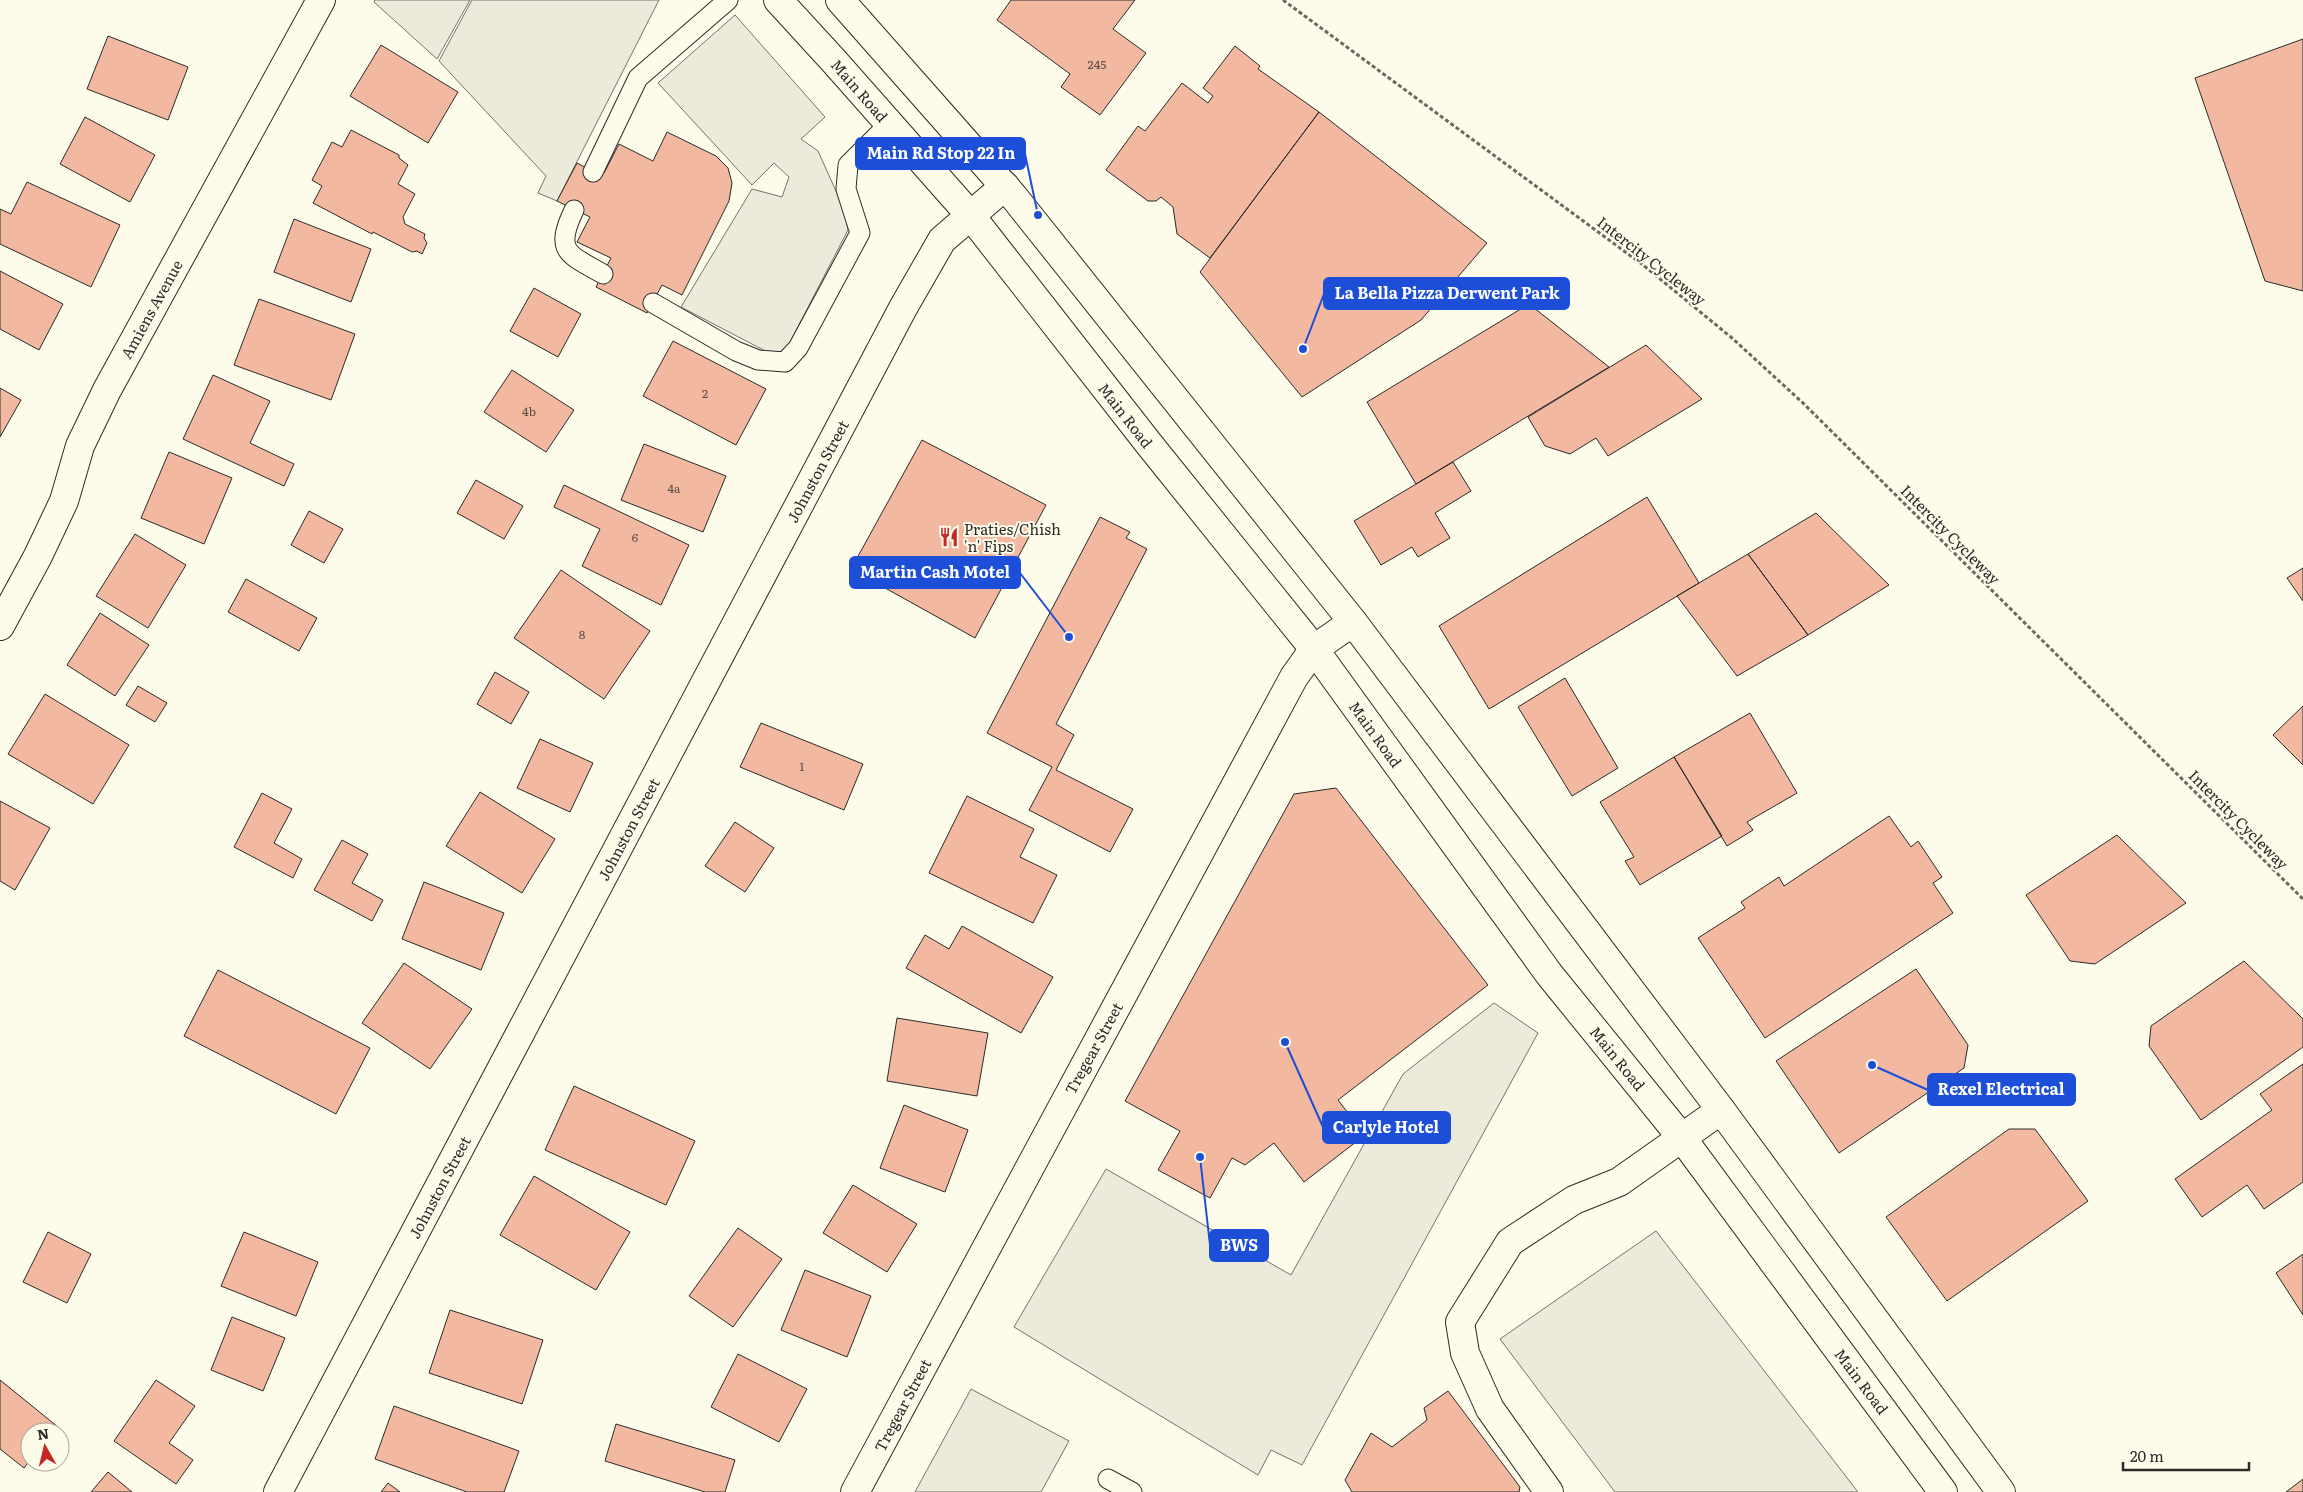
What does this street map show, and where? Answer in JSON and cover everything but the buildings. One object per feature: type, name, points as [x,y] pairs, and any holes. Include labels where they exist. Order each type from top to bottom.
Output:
[{"type":"main road","name":"Amiens Avenue","points":[[0,626],[38,556],[64,500],[80,446],[106,390],[321,0]]},
{"type":"main road","name":"Main Road","points":[[778,0],[970,216],[1149,444],[1314,649],[1549,974],[1682,1138],[1943,1492]]},
{"type":"main road","points":[[840,0],[1005,186],[1353,622],[1722,1110],[2001,1492]]},
{"type":"main road","name":"Johnston Street","points":[[278,1492],[903,308],[942,240],[1005,186]]},
{"type":"main road","name":"Tregear Street","points":[[855,1492],[1294,677],[1314,649],[1353,622]]},
{"type":"main road","points":[[1549,1492],[1490,1409],[1465,1354],[1460,1322],[1510,1242],[1574,1200],[1619,1182],[1722,1110]]},
{"type":"lane","points":[[593,172],[638,78],[728,0]]},
{"type":"lane","points":[[653,303],[736,351],[758,360],[785,362],[798,348],[860,233],[846,188],[848,165],[889,124]]},
{"type":"lane","points":[[574,210],[565,229],[565,246],[569,254],[603,274]]},
{"type":"lane","points":[[1108,1480],[1132,1492]]},
{"type":"path","name":"Intercity Cycleway","points":[[1283,0],[1643,265],[1732,338],[1803,403],[2303,899]]},
{"type":"shaded area","points":[[375,0],[470,0],[437,59],[374,2]]},
{"type":"shaded area","points":[[472,0],[659,0],[557,201],[538,193],[546,176],[439,61]]},
{"type":"shaded area","points":[[735,15],[825,117],[801,139],[818,151],[844,209],[848,230],[788,346],[781,354],[773,355],[681,307],[752,189],[782,197],[789,177],[774,163],[752,185],[658,83]]},
{"type":"shaded area","points":[[1494,1003],[1538,1033],[1302,1465],[1271,1450],[1258,1475],[1014,1327],[1106,1169],[1291,1275],[1403,1074]]},
{"type":"shaded area","points":[[1656,1231],[1858,1492],[1615,1492],[1500,1339]]},
{"type":"shaded area","points":[[971,1389],[1069,1441],[1041,1492],[915,1492]]},
{"type":"place","name":"Main Rd Stop 22 In","points":[[1038,215]]},
{"type":"place","name":"La Bella Pizza Derwent Park","points":[[1303,349]]},
{"type":"place","name":"Praties/Chish 'n' Fips","points":[[949,537]]},
{"type":"place","name":"Martin Cash Motel","points":[[1069,637]]},
{"type":"place","name":"Carlyle Hotel","points":[[1285,1042]]},
{"type":"place","name":"Rexel Electrical","points":[[1872,1065]]},
{"type":"place","name":"BWS","points":[[1200,1157]]}]
